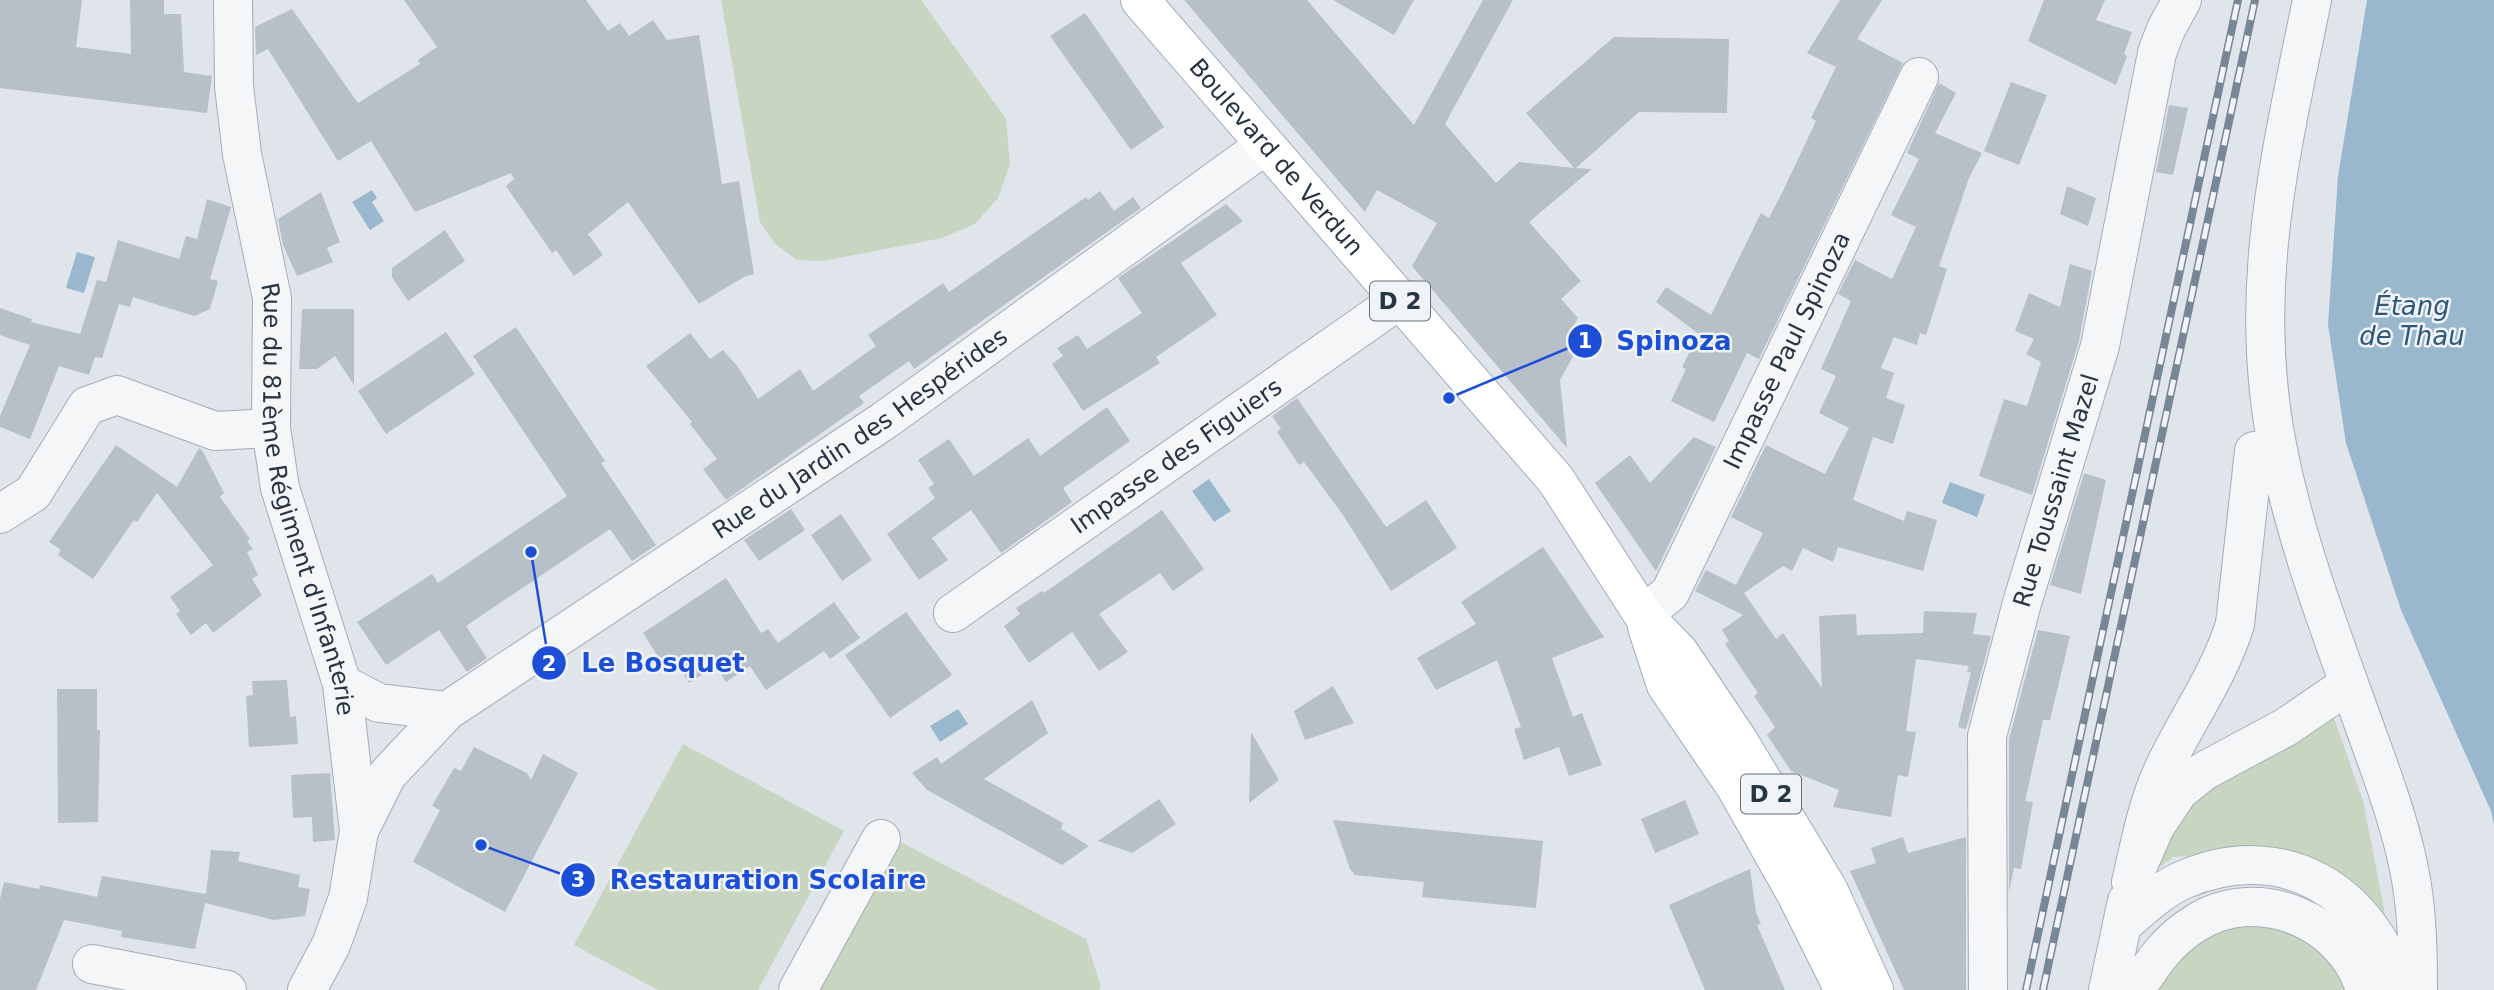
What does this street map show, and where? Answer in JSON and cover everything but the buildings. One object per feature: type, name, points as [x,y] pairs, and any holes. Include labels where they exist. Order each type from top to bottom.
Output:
[{"type":"main road","name":"Boulevard de Verdun","points":[[1140,0],[1556,480],[1643,615],[1679,652],[1738,740],[1828,889],[1874,990]]},
{"type":"main road","name":"Boulevard de Verdun","points":[[1643,615],[1666,685],[1735,786],[1796,894],[1844,990]]},
{"type":"street","name":"Rue du 81ème Régiment d'Infanterie","points":[[233,0],[234,86],[242,154],[272,298],[271,428],[280,488],[342,684],[359,831],[348,898],[331,945],[307,990]]},
{"type":"street","name":"Rue Toussaint Mazel","points":[[1988,990],[1987,736],[2022,603],[2100,346],[2157,53],[2182,0]]},
{"type":"street","points":[[2312,0],[2280,149],[2264,276],[2268,391],[2290,499],[2349,684],[2397,820],[2408,863],[2416,907],[2418,990]]},
{"type":"street","name":"Impasse Paul Spinoza","points":[[1643,615],[1670,593],[1919,77]]},
{"type":"street","name":"Rue du Jardin des Hespérides","points":[[359,831],[387,775],[447,710],[885,421],[1264,146]]},
{"type":"street","points":[[2280,149],[2262,198],[2249,250],[2244,289],[2244,339],[2254,451],[2278,538],[2315,625],[2349,684]]},
{"type":"street","name":"Impasse des Figuiers","points":[[953,613],[1399,300]]},
{"type":"street","points":[[0,514],[33,493],[88,405],[117,395],[215,431],[271,428]]},
{"type":"street","points":[[2108,990],[2146,818],[2163,770],[2222,660],[2235,624],[2254,451]]},
{"type":"street","points":[[342,684],[379,703],[447,710]]},
{"type":"street","points":[[2131,882],[2155,827],[2179,792],[2204,771],[2286,727],[2349,684]]},
{"type":"street","points":[[799,990],[881,839]]},
{"type":"street","points":[[2122,925],[2181,881],[2207,872],[2258,865],[2288,869],[2321,881],[2350,903],[2375,933],[2392,965],[2400,990]]},
{"type":"street","points":[[2136,990],[2157,957],[2174,938],[2198,921],[2239,908],[2285,912],[2314,922],[2349,953],[2365,990]]},
{"type":"street","points":[[93,964],[227,990]]},
{"type":"green space","points":[[721,0],[921,0],[1006,119],[1010,164],[998,198],[975,224],[942,238],[823,261],[797,260],[775,244],[760,222]]},
{"type":"green space","points":[[2334,718],[2363,801],[2388,929],[2207,855],[2173,857],[2151,874],[2187,804],[2237,768]]},
{"type":"green space","points":[[683,744],[844,831],[758,990],[658,990],[574,945]]},
{"type":"green space","points":[[895,839],[1086,939],[1101,987],[1099,990],[819,990]]},
{"type":"green space","points":[[2229,925],[2268,926],[2305,940],[2334,967],[2345,990],[2149,990],[2201,936]]},
{"type":"water","name":"Étang de Thau","points":[[2367,0],[2494,0],[2494,825],[2491,811],[2401,610],[2346,443],[2328,325],[2338,176]]},
{"type":"water","points":[[372,190],[377,198],[372,202],[384,221],[370,230],[352,202]]},
{"type":"water","points":[[77,252],[95,257],[84,293],[66,288]]},
{"type":"water","points":[[1209,479],[1231,511],[1214,522],[1192,491]]},
{"type":"water","points":[[1950,482],[1985,495],[1977,517],[1942,503]]},
{"type":"water","points":[[958,709],[968,724],[940,742],[930,726]]},
{"type":"railway","points":[[2026,990],[2238,0]]},
{"type":"railway","points":[[2043,990],[2255,0]]},
{"type":"place","name":"Spinoza","points":[[1449,398]]},
{"type":"place","name":"Le Bosquet","points":[[531,552]]},
{"type":"place","name":"Restauration Scolaire","points":[[481,845]]}]
